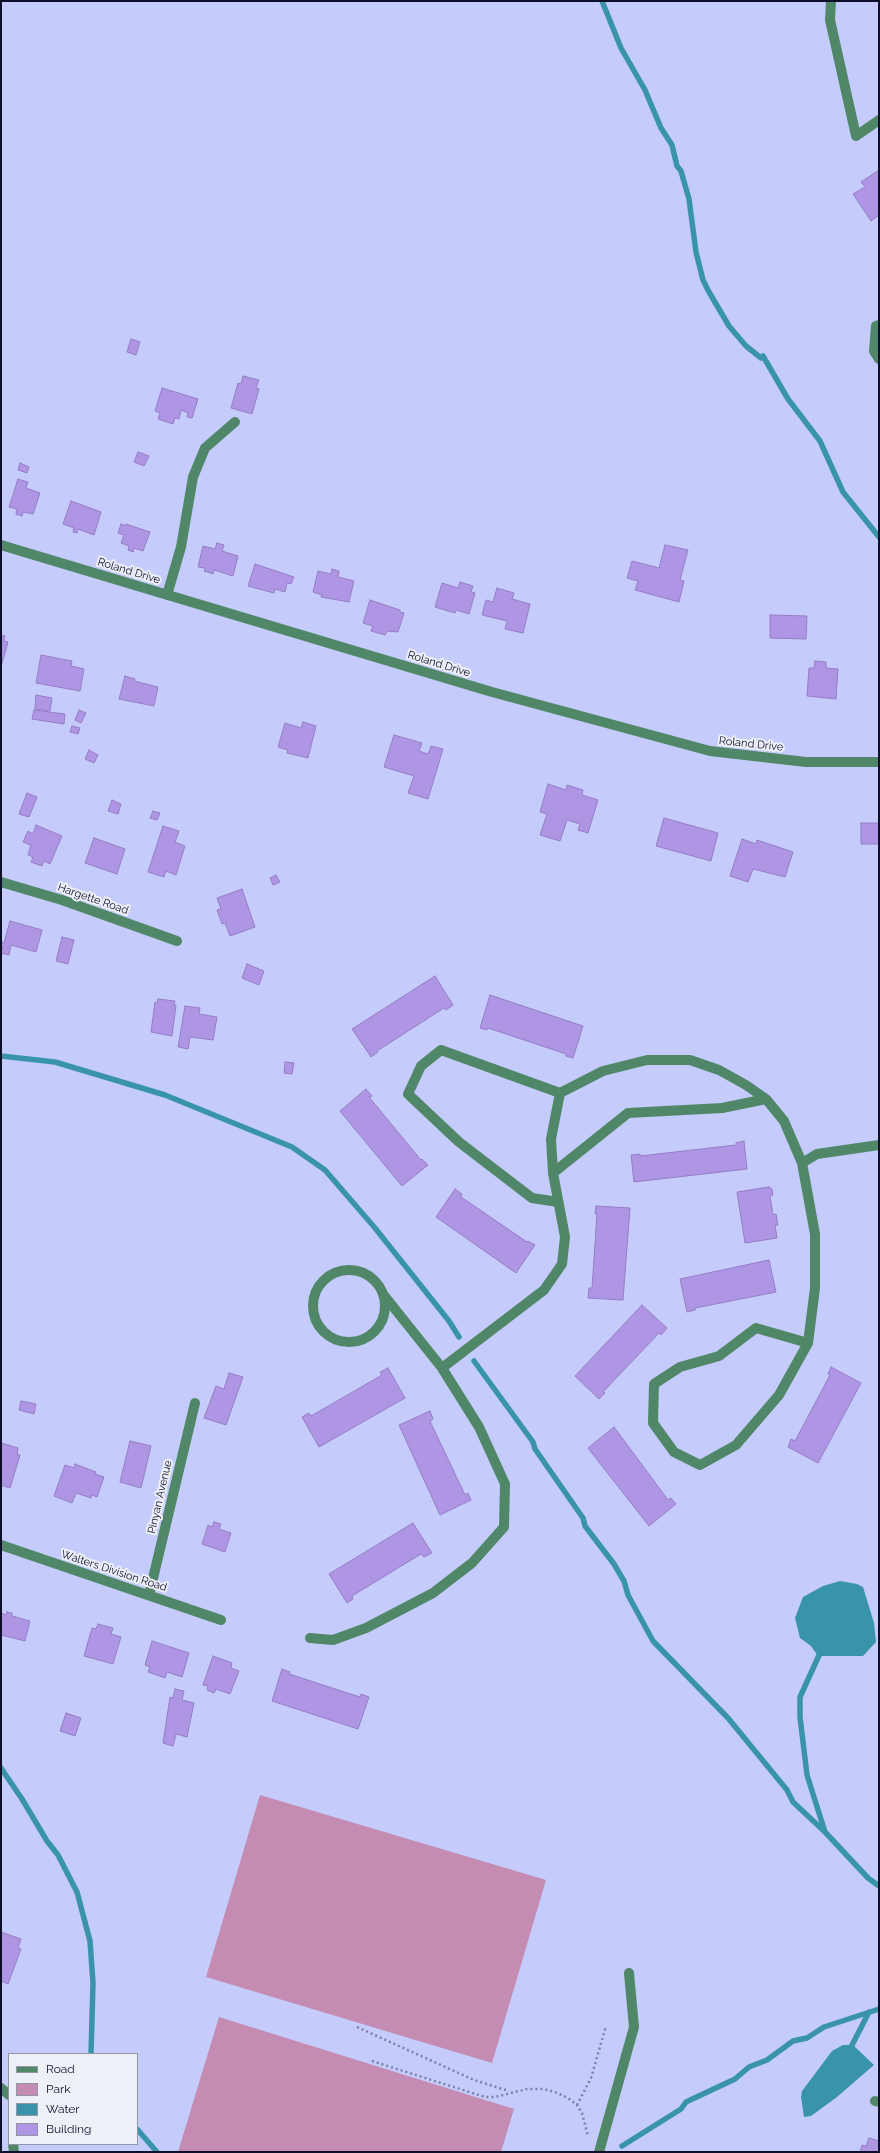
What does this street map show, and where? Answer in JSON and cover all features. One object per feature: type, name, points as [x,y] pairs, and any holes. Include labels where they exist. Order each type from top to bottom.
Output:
[{"type":"street","points":[[831,1],[830,20],[856,136],[879,120]]},
{"type":"street","points":[[879,325],[876,326],[874,351],[879,359]]},
{"type":"street","points":[[167,595],[181,547],[193,477],[205,448],[235,422]]},
{"type":"street","name":"Roland Drive","points":[[1,545],[492,692],[710,751],[806,762],[879,762]]},
{"type":"street","name":"Hargette Road","points":[[1,882],[62,900],[177,941]]},
{"type":"street","points":[[558,1202],[532,1198],[459,1142],[408,1094],[421,1066],[441,1050],[560,1093],[603,1071],[647,1060],[690,1060],[719,1070],[746,1085],[766,1099],[784,1121],[802,1163],[815,1234],[815,1288],[808,1342],[778,1395],[736,1446],[700,1465],[674,1452],[653,1423],[654,1384],[680,1367],[719,1356],[756,1328],[808,1342]]},
{"type":"street","points":[[442,1368],[544,1290],[562,1264],[565,1237],[553,1172],[551,1139],[560,1093]]},
{"type":"street","points":[[553,1172],[628,1113],[722,1108],[766,1099]]},
{"type":"street","points":[[802,1163],[817,1154],[879,1145]]},
{"type":"street","points":[[310,1638],[333,1640],[366,1628],[433,1593],[472,1562],[504,1527],[505,1484],[479,1427],[442,1368],[383,1294],[378,1284],[369,1276],[359,1271],[347,1269],[326,1277],[318,1286],[314,1296],[312,1308],[315,1319],[326,1334],[343,1342],[356,1342],[367,1338],[377,1329],[383,1319],[385,1306],[383,1294]]},
{"type":"street","name":"Pinyan Avenue","points":[[149,1595],[195,1403]]},
{"type":"street","name":"Walters Division Road","points":[[1,1545],[221,1620]]},
{"type":"street","points":[[599,2152],[634,2027],[629,1974]]},
{"type":"path","points":[[577,2105],[591,2078],[606,2026]]},
{"type":"path","points":[[357,2027],[474,2080],[511,2092]]},
{"type":"path","points":[[372,2061],[485,2097],[495,2097],[511,2092],[543,2089],[555,2092],[568,2098],[577,2105],[586,2122],[588,2139]]},
{"type":"green space","points":[[260,1795],[546,1880],[492,2063],[206,1977]]},
{"type":"green space","points":[[219,2017],[514,2109],[501,2152],[178,2152]]},
{"type":"water","points":[[840,1581],[857,1584],[863,1587],[874,1623],[876,1642],[863,1656],[818,1656],[811,1646],[800,1638],[795,1618],[803,1597],[823,1586]]},
{"type":"water","points":[[843,2045],[853,2045],[874,2065],[837,2097],[811,2116],[804,2117],[801,2097],[802,2091],[832,2051]]},
{"type":"building","points":[[879,170],[879,215],[871,221],[853,194],[865,187],[861,182]]},
{"type":"building","points":[[131,339],[140,342],[136,355],[127,352]]},
{"type":"building","points":[[243,376],[259,380],[256,388],[259,389],[252,414],[231,408],[238,383],[241,384]]},
{"type":"building","points":[[162,388],[198,399],[192,418],[187,417],[188,413],[181,410],[179,419],[175,418],[173,424],[158,419],[160,413],[155,411]]},
{"type":"building","points":[[138,452],[149,456],[144,466],[134,462]]},
{"type":"building","points":[[20,463],[29,467],[27,473],[18,470]]},
{"type":"building","points":[[18,479],[28,482],[26,488],[40,493],[33,514],[23,512],[22,516],[16,514],[17,509],[9,507]]},
{"type":"building","points":[[71,501],[101,512],[94,535],[78,529],[77,533],[73,532],[74,528],[63,524]]},
{"type":"building","points":[[121,524],[126,526],[126,524],[150,532],[143,551],[134,548],[133,552],[128,550],[129,546],[121,543],[124,535],[118,533]]},
{"type":"building","points":[[217,543],[224,545],[222,551],[238,556],[233,576],[214,570],[213,574],[204,571],[205,568],[198,567],[203,546],[215,549]]},
{"type":"building","points":[[665,545],[688,550],[680,580],[684,581],[679,602],[635,590],[638,581],[627,578],[632,561],[659,568]]},
{"type":"building","points":[[255,564],[294,577],[291,584],[287,583],[285,592],[275,589],[274,593],[248,586]]},
{"type":"building","points":[[332,569],[339,571],[338,577],[354,581],[349,602],[321,597],[322,595],[313,592],[318,571],[331,574]]},
{"type":"building","points":[[460,582],[473,586],[471,592],[475,593],[469,614],[456,610],[455,613],[435,607],[442,583],[458,588]]},
{"type":"building","points":[[497,588],[514,593],[512,599],[530,604],[523,633],[505,629],[507,621],[482,615],[486,600],[493,602]]},
{"type":"building","points":[[370,600],[400,610],[400,612],[404,613],[398,632],[387,631],[385,635],[371,631],[373,626],[363,623]]},
{"type":"building","points":[[770,615],[807,616],[806,639],[770,638]]},
{"type":"building","points":[[1,635],[5,636],[4,641],[8,642],[1,667]]},
{"type":"building","points":[[41,655],[72,661],[71,666],[84,669],[80,691],[36,683]]},
{"type":"building","points":[[815,661],[826,662],[826,668],[838,669],[836,699],[807,696],[809,668],[814,668]]},
{"type":"building","points":[[125,676],[135,679],[134,681],[158,687],[154,706],[119,699]]},
{"type":"building","points":[[36,695],[52,698],[50,711],[35,709]]},
{"type":"building","points":[[34,710],[65,714],[64,724],[32,719]]},
{"type":"building","points":[[79,710],[86,713],[81,723],[75,720]]},
{"type":"building","points":[[303,722],[316,726],[308,758],[287,753],[288,750],[278,747],[285,723],[301,728]]},
{"type":"building","points":[[72,726],[80,728],[78,734],[70,732]]},
{"type":"building","points":[[394,735],[422,743],[419,751],[428,754],[431,746],[443,749],[428,799],[408,793],[414,776],[384,767]]},
{"type":"building","points":[[89,750],[98,755],[94,763],[85,759]]},
{"type":"building","points":[[548,784],[566,790],[567,785],[583,790],[582,795],[598,800],[588,833],[578,830],[580,824],[567,820],[560,841],[540,835],[547,814],[540,812]]},
{"type":"building","points":[[27,793],[37,797],[29,817],[19,814]]},
{"type":"building","points":[[112,800],[121,804],[118,814],[108,811]]},
{"type":"building","points":[[153,811],[160,813],[157,820],[150,818]]},
{"type":"building","points":[[664,818],[718,833],[711,861],[656,846]]},
{"type":"building","points":[[861,823],[879,823],[879,844],[861,844]]},
{"type":"building","points":[[36,825],[62,836],[50,864],[44,861],[42,866],[31,862],[33,857],[28,855],[31,845],[23,842],[28,831],[33,834]]},
{"type":"building","points":[[163,826],[179,831],[175,842],[185,846],[176,875],[166,871],[164,877],[148,872]]},
{"type":"building","points":[[94,838],[125,849],[117,874],[85,863]]},
{"type":"building","points":[[742,839],[756,844],[757,840],[793,852],[785,877],[753,869],[748,882],[730,876]]},
{"type":"building","points":[[276,875],[280,882],[273,885],[270,878]]},
{"type":"building","points":[[242,889],[255,927],[230,936],[225,923],[222,924],[217,910],[221,909],[217,898]]},
{"type":"building","points":[[10,921],[42,930],[36,952],[11,945],[9,955],[1,953],[3,947],[1,947],[1,942],[4,943]]},
{"type":"building","points":[[62,937],[74,940],[68,964],[56,961]]},
{"type":"building","points":[[247,964],[264,971],[259,985],[242,978]]},
{"type":"building","points":[[435,976],[453,1005],[446,1010],[444,1008],[377,1051],[378,1052],[371,1057],[352,1029]]},
{"type":"building","points":[[490,995],[583,1026],[573,1058],[566,1056],[566,1054],[488,1028],[487,1030],[480,1028]]},
{"type":"building","points":[[158,999],[175,1001],[174,1005],[176,1005],[172,1036],[151,1032],[155,1002],[157,1003]]},
{"type":"building","points":[[185,1006],[200,1008],[199,1014],[217,1017],[213,1040],[190,1037],[188,1049],[178,1047]]},
{"type":"building","points":[[285,1062],[294,1063],[292,1074],[284,1073]]},
{"type":"building","points":[[366,1089],[372,1096],[369,1097],[421,1160],[422,1159],[428,1165],[402,1186],[340,1111]]},
{"type":"building","points":[[744,1141],[747,1169],[634,1182],[631,1155],[640,1154],[640,1156],[736,1145],[736,1143]]},
{"type":"building","points":[[769,1187],[772,1189],[773,1195],[770,1196],[773,1215],[776,1214],[778,1225],[775,1225],[777,1238],[745,1243],[737,1192]]},
{"type":"building","points":[[455,1189],[462,1194],[461,1197],[527,1242],[528,1241],[535,1245],[516,1273],[436,1217]]},
{"type":"building","points":[[596,1206],[630,1208],[623,1300],[588,1298],[589,1288],[592,1288],[597,1214],[595,1214]]},
{"type":"building","points":[[769,1260],[776,1292],[695,1308],[695,1310],[687,1312],[680,1279]]},
{"type":"building","points":[[642,1305],[667,1328],[661,1335],[659,1333],[603,1392],[605,1393],[599,1399],[575,1376]]},
{"type":"building","points":[[831,1367],[861,1383],[818,1463],[788,1447],[791,1439],[795,1441],[830,1375],[828,1374]]},
{"type":"building","points":[[388,1368],[405,1398],[319,1447],[302,1417],[309,1413],[311,1416],[382,1375],[380,1372]]},
{"type":"building","points":[[229,1373],[243,1377],[226,1425],[204,1418],[216,1386],[224,1389]]},
{"type":"building","points":[[21,1401],[36,1404],[34,1414],[19,1410]]},
{"type":"building","points":[[430,1411],[433,1419],[430,1421],[465,1495],[468,1493],[471,1500],[440,1515],[399,1425]]},
{"type":"building","points":[[614,1427],[668,1500],[671,1498],[676,1504],[649,1526],[588,1448]]},
{"type":"building","points":[[130,1441],[151,1446],[141,1488],[120,1482]]},
{"type":"building","points":[[1,1443],[18,1448],[17,1454],[20,1455],[10,1488],[1,1485]]},
{"type":"building","points":[[75,1464],[96,1472],[95,1474],[104,1477],[97,1497],[92,1495],[91,1498],[76,1493],[72,1503],[54,1496],[65,1465],[74,1468]]},
{"type":"building","points":[[214,1522],[221,1524],[219,1529],[231,1533],[225,1552],[202,1544],[208,1525],[212,1527]]},
{"type":"building","points":[[413,1523],[432,1553],[424,1557],[421,1554],[352,1596],[353,1599],[347,1603],[329,1574]]},
{"type":"building","points":[[7,1612],[12,1613],[12,1616],[30,1621],[25,1641],[1,1635],[1,1613],[6,1615]]},
{"type":"building","points":[[98,1624],[113,1628],[111,1634],[121,1637],[113,1664],[84,1656],[92,1628],[96,1629]]},
{"type":"building","points":[[152,1641],[189,1653],[182,1677],[167,1672],[165,1678],[148,1672],[150,1667],[145,1665]]},
{"type":"building","points":[[213,1656],[232,1663],[231,1668],[239,1671],[230,1694],[216,1689],[214,1693],[207,1690],[208,1686],[203,1685]]},
{"type":"building","points":[[282,1669],[290,1672],[289,1674],[360,1697],[361,1694],[369,1697],[358,1729],[272,1701]]},
{"type":"building","points":[[175,1689],[184,1691],[182,1700],[194,1703],[187,1737],[176,1734],[173,1746],[163,1743],[170,1697],[173,1698]]},
{"type":"building","points":[[66,1713],[81,1718],[75,1736],[60,1731]]},
{"type":"building","points":[[1,1932],[21,1939],[18,1948],[21,1949],[8,1984],[1,1981]]},
{"type":"building","points":[[869,2138],[879,2141],[879,2152],[860,2152],[862,2145],[866,2146]]},
{"type":"waterway","points":[[602,1],[621,48],[645,90],[661,128],[672,145],[677,166],[681,171],[689,199],[696,252],[703,280],[709,292],[729,326],[746,346],[761,358],[763,356],[788,399],[820,441],[843,492],[879,537]]},
{"type":"waterway","points":[[1,1056],[55,1062],[165,1095],[292,1147],[325,1170],[375,1228],[449,1321],[459,1337]]},
{"type":"waterway","points":[[474,1361],[533,1442],[535,1449],[583,1518],[585,1526],[614,1564],[624,1581],[628,1595],[653,1641],[728,1718],[787,1790],[793,1802],[825,1832],[868,1878],[879,1886]]},
{"type":"waterway","points":[[821,1651],[800,1697],[800,1717],[807,1775],[825,1832]]},
{"type":"waterway","points":[[1,1768],[22,1799],[47,1841],[58,1855],[77,1892],[90,1941],[93,1983],[91,2053]]},
{"type":"waterway","points":[[622,2146],[681,2109],[686,2102],[735,2079],[749,2067],[767,2060],[793,2041],[807,2038],[824,2027],[879,2009]]},
{"type":"waterway","points":[[849,2051],[869,2012]]},
{"type":"waterway","points":[[138,2130],[157,2152]]}]
